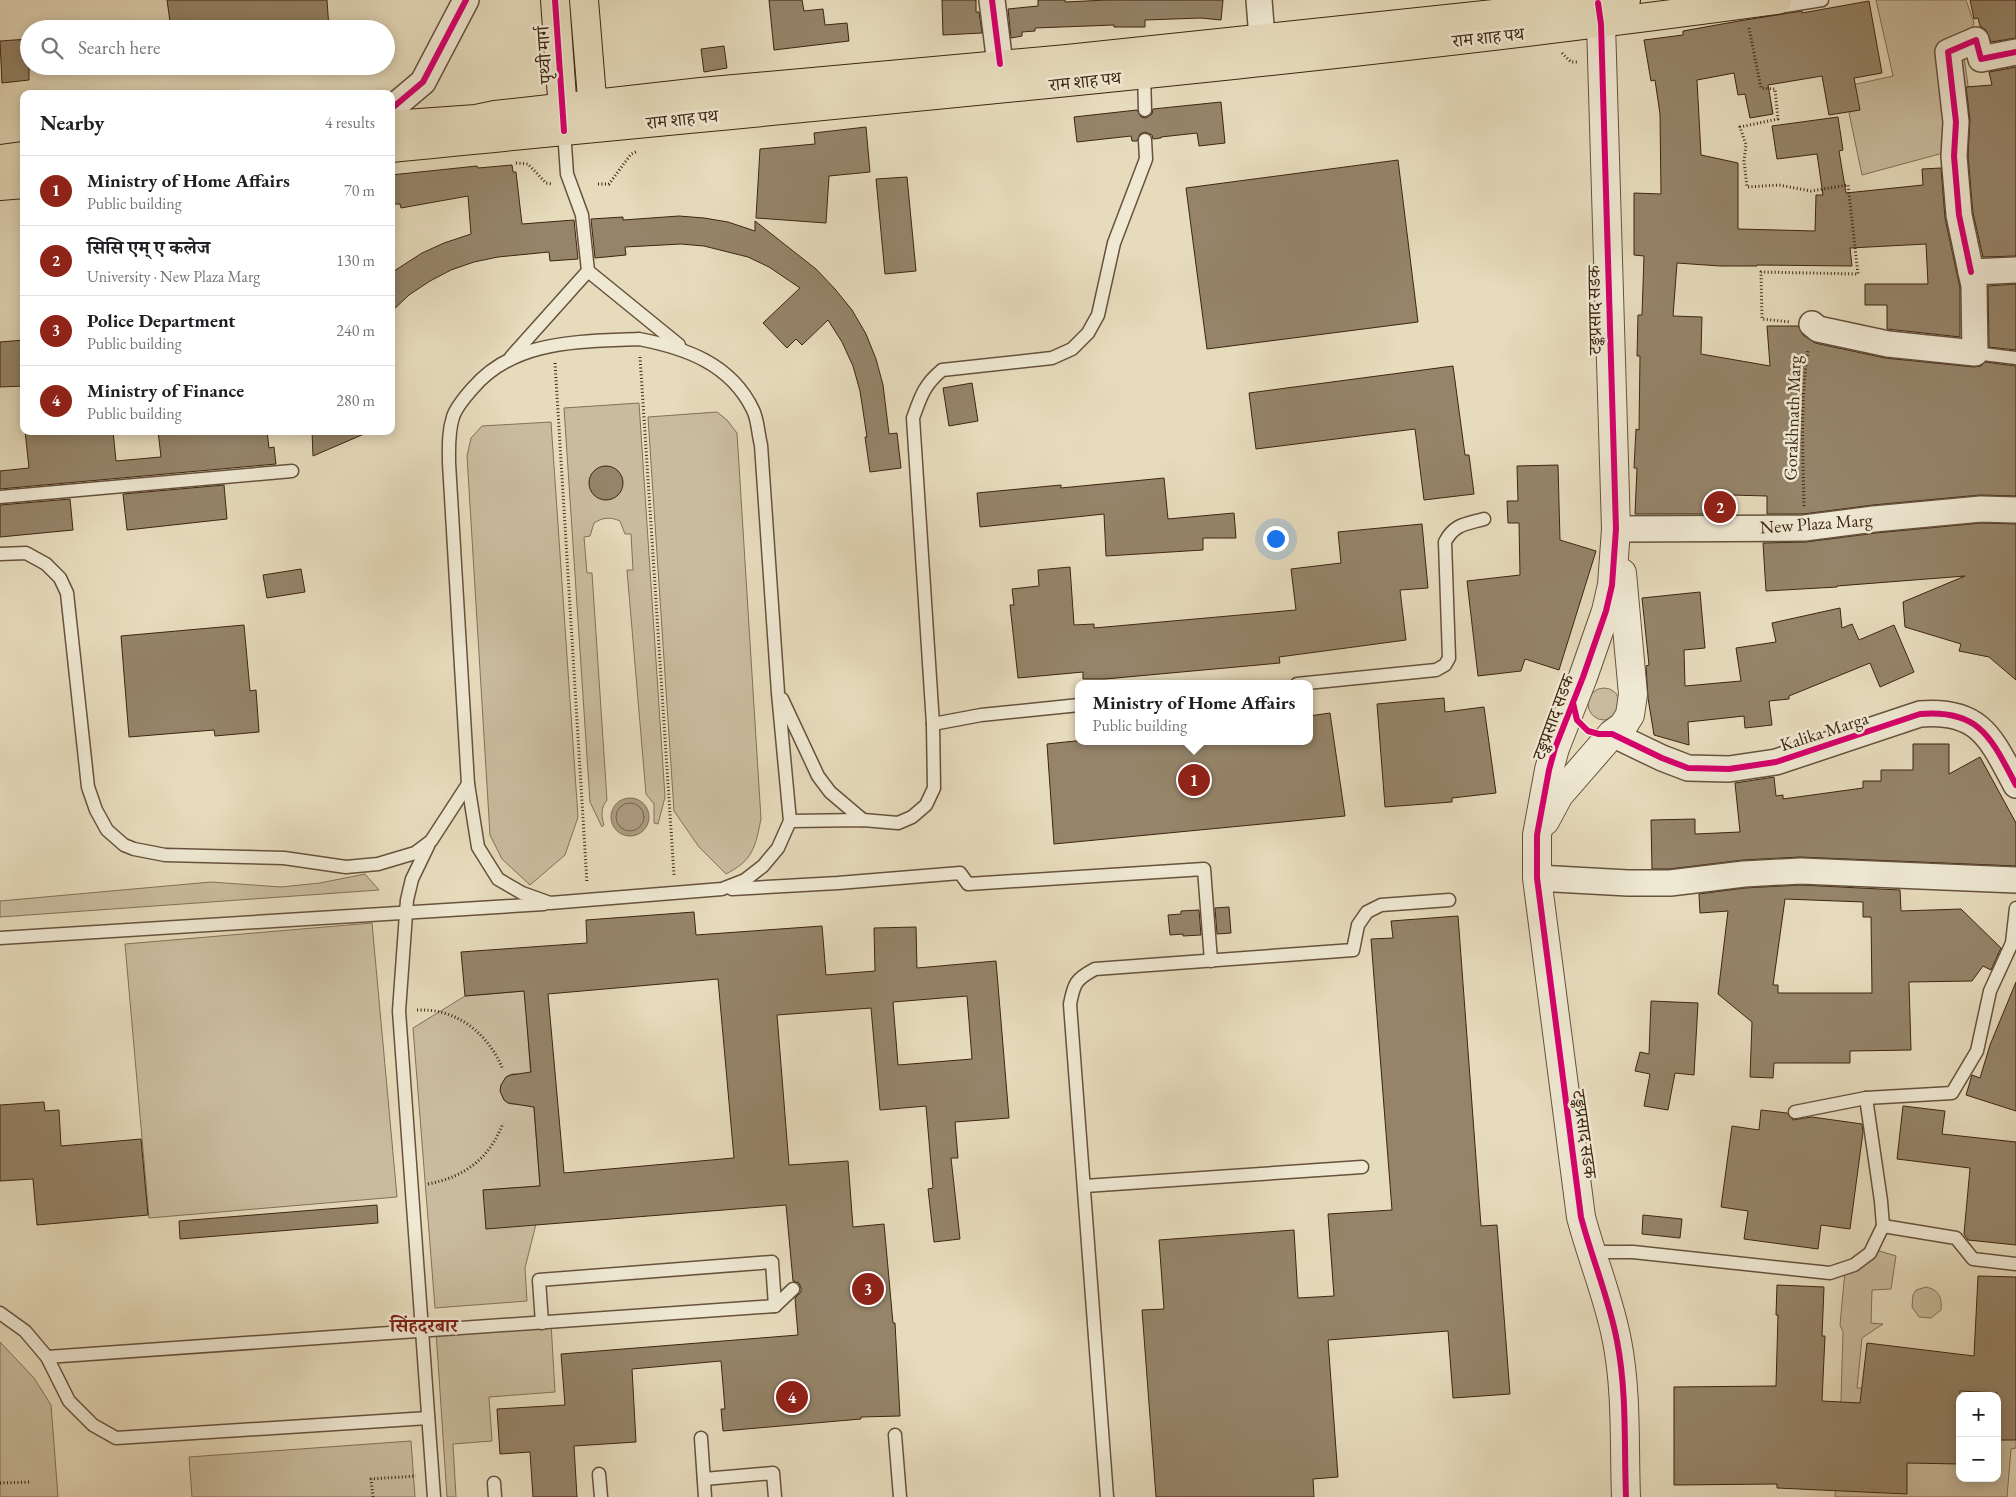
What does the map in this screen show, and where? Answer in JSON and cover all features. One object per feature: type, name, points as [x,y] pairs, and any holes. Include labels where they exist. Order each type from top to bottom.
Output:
[{"type":"main road","name":"पृथ्वी मार्ग","points":[[555,0],[563,119]]},
{"type":"main road","points":[[584,0],[594,116]]},
{"type":"main road","name":"राम शाह पथ","points":[[395,125],[476,119],[563,119],[1144,74],[1600,14],[1626,0]]},
{"type":"main road","name":"राम शाह पथ","points":[[594,116],[1000,64],[1262,38],[1777,0]]},
{"type":"main road","name":"राम शाह पथ","points":[[395,148],[490,139],[563,119]]},
{"type":"main road","points":[[0,158],[20,156]]},
{"type":"main road","points":[[0,186],[20,184]]},
{"type":"street","points":[[395,106],[423,82],[466,0]]},
{"type":"street","points":[[992,0],[1000,64]]},
{"type":"street","points":[[1259,0],[1262,38]]},
{"type":"street","name":"टङ्कप्रसाद सडक","points":[[1537,835],[1559,795],[1612,734],[1623,726],[1630,715],[1633,694],[1625,600],[1616,529],[1600,14]]},
{"type":"street","points":[[1812,324],[1818,329],[1888,344],[1975,353],[1974,286],[1959,216],[1954,156],[1956,122],[1948,52],[1976,40],[1981,59],[2016,52]]},
{"type":"street","points":[[1971,272],[2016,270]]},
{"type":"street","name":"New Plaza Marg","points":[[1616,529],[1804,528],[1981,509],[2016,510]]},
{"type":"street","name":"टङ्कप्रसाद सडक","points":[[1616,529],[1612,586],[1606,612],[1555,748],[1537,835],[1537,878],[1581,1217],[1590,1252],[1608,1299],[1618,1343],[1622,1385],[1626,1497]]},
{"type":"street","points":[[1583,677],[1600,671],[1613,672],[1624,679],[1633,694],[1638,721],[1647,740],[1662,758]]},
{"type":"street","points":[[1573,703],[1577,720],[1588,731],[1599,734],[1612,734]]},
{"type":"street","name":"Kalika Marga","points":[[1612,734],[1688,768],[1729,769],[1776,762],[1920,714],[1939,713],[1954,715],[1969,721],[1983,731],[1995,745],[2016,785]]},
{"type":"street","points":[[1537,878],[1628,883],[1670,883],[1744,874],[1801,871],[2016,880]]},
{"type":"lane","points":[[1746,13],[1822,0]]},
{"type":"lane","points":[[1144,74],[1145,110]]},
{"type":"lane","points":[[563,119],[567,174],[582,215],[588,271],[685,350]]},
{"type":"lane","points":[[790,821],[863,820],[898,823],[912,817],[926,805],[934,788],[932,724],[913,418],[922,391],[942,370],[1052,358],[1072,349],[1088,333],[1098,315],[1114,243],[1146,159],[1145,140]]},
{"type":"lane","points":[[550,903],[522,893],[498,879],[478,847],[468,784],[449,432],[453,415],[464,398],[478,382],[507,361],[588,271]]},
{"type":"lane","points":[[507,361],[554,344],[639,340],[666,344],[685,350],[707,361],[733,380],[754,411],[761,445],[778,692],[790,821],[778,848],[762,866],[744,880],[722,890]]},
{"type":"lane","points":[[1975,353],[2016,358]]},
{"type":"lane","points":[[0,497],[292,471]]},
{"type":"lane","points":[[1313,682],[1436,670],[1445,665],[1450,658],[1445,542],[1450,532],[1460,526],[1484,519]]},
{"type":"lane","points":[[0,554],[26,553],[46,564],[60,578],[67,593],[88,787],[107,830],[124,845],[145,852],[165,855],[284,858],[346,867],[378,864],[398,859],[415,853],[431,841]]},
{"type":"lane","points":[[778,692],[818,776],[830,792],[863,820]]},
{"type":"lane","points":[[932,724],[981,715],[1075,705]]},
{"type":"lane","points":[[434,1497],[399,1011],[405,912],[412,879],[431,841],[468,784]]},
{"type":"lane","points":[[0,938],[588,901],[675,893],[838,884],[960,874],[968,884],[1204,870],[1211,961]]},
{"type":"lane","points":[[1107,1497],[1070,1004],[1073,986],[1081,976],[1095,970],[1353,950],[1358,925],[1367,912],[1381,905],[1449,900]]},
{"type":"lane","points":[[1795,1112],[1866,1098],[1952,1093],[1977,1051],[1990,991],[2012,943],[2016,908]]},
{"type":"lane","points":[[1590,1252],[1633,1252],[1830,1273],[1854,1265],[1870,1253],[1883,1226],[1882,1201],[1866,1098]]},
{"type":"lane","points":[[1085,1186],[1362,1167]]},
{"type":"lane","points":[[1883,1226],[1956,1238],[1974,1259],[2016,1264]]},
{"type":"lane","points":[[542,1323],[538,1280],[772,1262],[775,1306]]},
{"type":"lane","points":[[47,1357],[775,1306],[794,1289]]},
{"type":"lane","points":[[0,1313],[25,1332],[47,1357],[69,1401],[93,1425],[116,1438],[428,1418]]},
{"type":"lane","points":[[895,1436],[900,1497]]},
{"type":"lane","points":[[701,1438],[705,1497]]},
{"type":"lane","points":[[600,1474],[601,1497]]},
{"type":"lane","points":[[704,1479],[773,1474],[775,1497]]},
{"type":"lane","points":[[494,1483],[495,1497]]},
{"type":"path","points":[[1746,13],[1761,88],[1775,89],[1778,119],[1740,127],[1746,145],[1744,161],[1747,187],[1779,185],[1812,191],[1848,185],[1858,274],[1761,272],[1762,320],[1812,324]]},
{"type":"path","points":[[490,139],[494,154],[500,160],[528,164],[546,183],[570,186]]},
{"type":"path","points":[[639,340],[675,893]]},
{"type":"path","points":[[554,344],[588,901]]},
{"type":"path","points":[[399,1011],[430,1010],[460,1019],[475,1029],[490,1044],[503,1070]]},
{"type":"path","points":[[412,1186],[449,1179],[467,1170],[485,1155],[496,1141],[503,1123]]},
{"type":"path","points":[[373,1497],[372,1479],[432,1475]]},
{"type":"path","points":[[0,1484],[30,1482]]},
{"type":"shaded area","points":[[1876,0],[1966,0],[1974,23],[1966,43],[1964,56],[1971,108],[1969,146],[1862,175],[1849,113],[1859,107],[1852,85],[1893,76]]},
{"type":"shaded area","points":[[639,403],[665,797],[658,824],[654,823],[654,804],[646,794],[627,570],[633,570],[631,534],[625,534],[620,521],[610,518],[604,519],[594,523],[590,536],[584,537],[587,573],[592,573],[607,800],[603,809],[604,825],[602,827],[590,802],[564,408]]},
{"type":"shaded area","points":[[717,412],[727,420],[737,433],[761,819],[757,838],[751,852],[742,864],[726,874],[699,847],[674,811],[648,417]]},
{"type":"shaded area","points":[[551,422],[578,817],[565,855],[530,885],[502,859],[490,835],[467,456],[471,438],[482,426]]},
{"type":"shaded area","points":[[1604,688],[1610,689],[1615,693],[1619,698],[1619,710],[1615,715],[1610,719],[1604,720],[1598,719],[1593,715],[1589,710],[1588,704],[1589,698],[1593,693],[1598,689]]},
{"type":"shaded area","points":[[365,874],[379,890],[0,917],[0,901],[211,882],[281,887],[320,883]]},
{"type":"shaded area","points":[[372,923],[397,1197],[149,1218],[125,944]]},
{"type":"shaded area","points":[[525,991],[531,1081],[517,1074],[509,1075],[504,1080],[502,1094],[505,1100],[511,1104],[520,1103],[533,1096],[540,1186],[483,1190],[536,1224],[525,1268],[527,1301],[435,1308],[413,1028],[465,996]]},
{"type":"shaded area","points":[[1873,1249],[1896,1256],[1891,1289],[1872,1290],[1871,1323],[1883,1324],[1862,1338],[1857,1388],[1956,1397],[1956,1482],[2001,1482],[2001,1400],[2016,1401],[2016,1448],[2011,1449],[2007,1497],[1835,1497],[1843,1332],[1840,1325],[1845,1271],[1852,1273]]},
{"type":"shaded area","points":[[1926,1287],[1937,1292],[1941,1301],[1941,1310],[1931,1318],[1919,1317],[1912,1307],[1913,1295],[1916,1290]]},
{"type":"shaded area","points":[[551,1323],[555,1392],[489,1397],[492,1441],[453,1444],[456,1497],[447,1497],[436,1331]]},
{"type":"shaded area","points":[[0,1342],[34,1378],[51,1405],[58,1497],[0,1497]]},
{"type":"shaded area","points":[[411,1441],[415,1497],[192,1497],[189,1457]]},
{"type":"water","points":[[630,798],[644,803],[649,817],[644,831],[630,836],[616,831],[611,817],[616,803]]},
{"type":"building","points":[[167,0],[327,0],[328,20],[170,20]]},
{"type":"building","points":[[769,0],[802,0],[804,11],[823,9],[825,25],[847,23],[849,41],[774,50]]},
{"type":"building","points":[[942,0],[976,0],[976,12],[979,12],[982,33],[943,35]]},
{"type":"building","points":[[1038,0],[1065,0],[1065,2],[1223,0],[1221,20],[1201,18],[1145,20],[1145,27],[1114,27],[1114,25],[1035,28],[1035,31],[1022,32],[1022,36],[1011,38],[1008,9],[1038,6]]},
{"type":"building","points":[[1970,0],[2016,0],[2016,38],[1991,42],[1986,30],[1980,26],[1978,18],[1974,19]]},
{"type":"building","points":[[1869,1],[1882,73],[1854,78],[1860,110],[1829,115],[1822,76],[1768,85],[1773,114],[1750,118],[1745,94],[1738,95],[1734,73],[1697,80],[1701,155],[1738,163],[1738,229],[1815,231],[1816,195],[1823,195],[1817,154],[1777,159],[1772,126],[1838,117],[1843,150],[1839,151],[1846,193],[1923,185],[1922,169],[1941,168],[1945,218],[1960,288],[1960,337],[1887,329],[1887,305],[1865,305],[1865,284],[1928,284],[1926,244],[1850,248],[1852,266],[1720,266],[1677,263],[1673,316],[1702,317],[1701,354],[1770,366],[1767,326],[1798,326],[1803,335],[1815,343],[1885,358],[1974,367],[1981,366],[1985,362],[2016,366],[2016,496],[1980,495],[1803,514],[1767,514],[1767,496],[1731,495],[1730,514],[1635,514],[1637,468],[1634,468],[1636,429],[1639,430],[1640,356],[1637,356],[1638,315],[1642,315],[1644,256],[1634,255],[1634,193],[1661,194],[1660,114],[1655,80],[1651,81],[1644,40],[1683,35],[1683,31],[1739,21],[1802,11],[1802,13]]},
{"type":"building","points":[[20,40],[20,75],[29,75],[29,80],[2,83],[0,41]]},
{"type":"building","points":[[724,46],[727,68],[704,72],[701,49]]},
{"type":"building","points":[[2016,67],[2016,256],[1983,257],[1973,213],[1968,156],[1970,120],[1966,87],[1992,85],[1989,72]]},
{"type":"building","points":[[1221,102],[1225,143],[1199,146],[1197,133],[1153,139],[1152,135],[1145,132],[1140,134],[1137,141],[1132,141],[1131,136],[1077,142],[1074,117],[1137,110],[1141,117],[1146,118],[1152,114],[1153,109]]},
{"type":"building","points":[[866,127],[870,172],[829,176],[826,223],[756,218],[760,149],[815,144],[814,133]]},
{"type":"building","points":[[1398,160],[1418,322],[1207,349],[1186,188]]},
{"type":"building","points":[[512,165],[513,172],[516,172],[522,224],[574,220],[578,259],[550,261],[549,252],[498,257],[474,262],[451,270],[430,281],[409,295],[395,308],[395,270],[422,253],[471,234],[468,196],[401,208],[400,204],[395,204],[395,175],[477,166],[478,168]]},
{"type":"building","points":[[907,177],[916,271],[885,274],[876,179]]},
{"type":"building","points":[[679,216],[728,222],[755,231],[755,221],[816,269],[835,289],[852,310],[866,334],[876,359],[883,385],[889,434],[897,433],[901,468],[870,472],[860,391],[853,366],[842,342],[828,320],[802,345],[796,339],[787,348],[763,323],[800,288],[769,267],[748,257],[704,246],[681,244],[625,247],[626,255],[595,258],[591,219],[623,217],[623,220]]},
{"type":"building","points":[[2016,284],[2016,350],[1989,347],[1988,286]]},
{"type":"building","points":[[20,340],[20,386],[0,387],[0,342]]},
{"type":"building","points":[[1453,366],[1465,455],[1469,455],[1474,494],[1424,500],[1415,429],[1256,449],[1249,393]]},
{"type":"building","points":[[972,383],[978,421],[949,426],[943,388]]},
{"type":"building","points":[[25,435],[113,435],[116,461],[161,457],[158,435],[267,435],[269,448],[274,447],[276,464],[0,489],[0,471],[29,468]]},
{"type":"building","points":[[312,435],[362,435],[313,456]]},
{"type":"building","points":[[1558,465],[1560,540],[1596,551],[1559,670],[1525,659],[1521,671],[1478,676],[1467,581],[1520,575],[1519,523],[1508,523],[1507,501],[1518,501],[1517,466]]},
{"type":"building","points":[[606,466],[613,467],[618,471],[622,476],[622,490],[618,495],[613,499],[606,500],[599,499],[594,495],[590,490],[589,483],[590,476],[594,471],[599,467]]},
{"type":"building","points":[[1164,478],[1168,519],[1234,513],[1236,538],[1203,538],[1203,550],[1106,556],[1104,514],[980,527],[977,493],[1061,485],[1061,488]]},
{"type":"building","points":[[224,485],[227,519],[127,530],[123,494]]},
{"type":"building","points":[[70,499],[73,530],[0,537],[0,505]]},
{"type":"building","points":[[1981,523],[2016,524],[2016,680],[1989,657],[1959,651],[1961,644],[1905,627],[1903,602],[1965,576],[1766,591],[1763,543],[1806,542]]},
{"type":"building","points":[[1422,524],[1428,588],[1400,590],[1406,640],[1279,657],[1280,663],[1105,679],[1083,679],[1083,672],[1018,678],[1010,605],[1014,605],[1012,589],[1039,586],[1038,570],[1070,567],[1074,625],[1094,624],[1094,628],[1296,610],[1291,569],[1341,563],[1338,532]]},
{"type":"building","points":[[301,569],[305,592],[267,598],[263,575]]},
{"type":"building","points":[[1700,592],[1705,648],[1684,650],[1685,686],[1741,681],[1736,648],[1776,642],[1772,623],[1840,608],[1842,628],[1852,624],[1859,640],[1894,625],[1914,672],[1880,687],[1870,663],[1789,696],[1789,699],[1769,701],[1772,725],[1745,728],[1744,716],[1688,722],[1689,745],[1654,735],[1648,698],[1646,666],[1649,665],[1642,598]]},
{"type":"building","points":[[244,625],[250,691],[256,690],[259,732],[215,736],[214,730],[129,737],[121,636]]},
{"type":"building","points":[[1444,698],[1445,712],[1484,707],[1496,793],[1452,798],[1452,802],[1385,807],[1377,704]]},
{"type":"building","points":[[1330,713],[1345,816],[1054,844],[1047,744],[1075,741],[1075,745],[1313,745],[1313,715]]},
{"type":"building","points":[[1913,744],[1949,744],[1949,774],[1980,757],[2016,823],[2016,866],[1800,857],[1743,860],[1669,869],[1652,869],[1651,820],[1695,819],[1695,834],[1740,832],[1735,783],[1774,777],[1776,796],[1783,795],[1783,799],[1863,788],[1863,781],[1881,781],[1881,770],[1913,770]]},
{"type":"building","points":[[1801,885],[1900,890],[1901,911],[1961,909],[2001,948],[1991,970],[1983,966],[1972,981],[1909,982],[1911,1050],[1850,1051],[1850,1063],[1774,1063],[1773,1078],[1750,1077],[1752,1022],[1718,994],[1728,911],[1700,913],[1699,894],[1745,888]],"holes":[[[1785,899],[1863,902],[1863,917],[1871,917],[1872,993],[1778,993],[1778,985],[1773,985]]]},
{"type":"building","points":[[1229,907],[1231,933],[1217,934],[1215,908]]},
{"type":"building","points":[[1199,910],[1201,935],[1170,935],[1168,915],[1181,914],[1181,911]]},
{"type":"building","points":[[694,912],[696,935],[822,926],[826,975],[875,971],[874,928],[916,927],[917,968],[996,961],[1009,1118],[955,1122],[958,1158],[951,1158],[960,1239],[934,1242],[928,1189],[933,1188],[926,1106],[880,1110],[871,1008],[777,1015],[789,1165],[848,1161],[853,1227],[884,1224],[893,1323],[895,1323],[900,1416],[861,1417],[861,1419],[723,1431],[721,1409],[725,1409],[721,1361],[632,1369],[636,1442],[574,1446],[577,1497],[533,1497],[530,1452],[500,1454],[497,1409],[565,1405],[561,1354],[798,1335],[795,1298],[801,1292],[801,1288],[799,1283],[793,1281],[786,1205],[486,1229],[483,1190],[540,1186],[534,1107],[508,1103],[504,1100],[500,1091],[506,1077],[531,1072],[524,991],[465,996],[461,952],[587,943],[586,920]],"holes":[[[718,979],[734,1158],[564,1173],[548,994]],[[967,996],[972,1059],[898,1065],[893,1002]]]},
{"type":"building","points":[[1458,916],[1481,1226],[1497,1225],[1510,1394],[1453,1398],[1448,1331],[1328,1340],[1338,1477],[1313,1479],[1314,1497],[1156,1497],[1142,1310],[1164,1309],[1159,1240],[1294,1230],[1298,1298],[1334,1296],[1328,1214],[1392,1210],[1371,939],[1393,938],[1391,921]]},
{"type":"building","points":[[2016,982],[2016,1111],[1966,1095],[1972,1075],[1980,1078],[1990,1045]]},
{"type":"building","points":[[1651,1001],[1698,1003],[1694,1075],[1675,1073],[1668,1110],[1644,1106],[1650,1074],[1635,1071],[1640,1052],[1649,1054]]},
{"type":"building","points":[[44,1102],[45,1111],[59,1110],[61,1146],[141,1139],[148,1215],[37,1225],[33,1179],[0,1181],[0,1105]]},
{"type":"building","points":[[1903,1106],[1945,1111],[1942,1134],[2016,1142],[2016,1245],[1968,1240],[1964,1234],[1970,1168],[1897,1159]]},
{"type":"building","points":[[1761,1110],[1787,1113],[1793,1120],[1812,1117],[1862,1124],[1863,1132],[1850,1229],[1821,1225],[1818,1249],[1744,1239],[1748,1211],[1721,1207],[1732,1126],[1759,1130]]},
{"type":"building","points":[[377,1205],[378,1223],[180,1239],[179,1221]]},
{"type":"building","points":[[1643,1215],[1682,1219],[1680,1238],[1642,1234]]},
{"type":"building","points":[[1978,1276],[2016,1277],[2016,1440],[2001,1440],[2001,1392],[1956,1392],[1956,1464],[1907,1463],[1907,1494],[1777,1488],[1777,1484],[1674,1485],[1674,1387],[1776,1386],[1777,1285],[1824,1287],[1822,1336],[1825,1336],[1822,1401],[1860,1403],[1867,1343],[1974,1356]]},
{"type":"cycle path","points":[[395,106],[423,82],[466,0]]},
{"type":"cycle path","points":[[555,0],[564,131]]},
{"type":"cycle path","points":[[992,0],[1000,64]]},
{"type":"cycle path","points":[[1598,3],[1601,24],[1616,529],[1612,585],[1606,611],[1555,748],[1549,770],[1537,835],[1537,878],[1581,1217],[1610,1309],[1620,1360],[1624,1399],[1626,1497]]},
{"type":"cycle path","points":[[1971,272],[1959,215],[1954,156],[1956,122],[1948,52],[1976,40],[1981,59],[2016,52]]},
{"type":"cycle path","points":[[1573,703],[1577,720],[1588,731],[1599,734],[1612,734],[1688,768],[1729,769],[1776,762],[1920,714],[1957,716],[1981,730],[1999,753],[2016,785]]},
{"type":"place","name":"सिसि एम् ए कलेज","points":[[1720,507]]},
{"type":"place","name":"Ministry of Home Affairs","points":[[1194,780]]},
{"type":"place","name":"Police Department","points":[[868,1289]]},
{"type":"place","name":"Ministry of Finance","points":[[792,1397]]},
{"type":"district","name":"सिंहदरबार","points":[[424,1325]]}]
